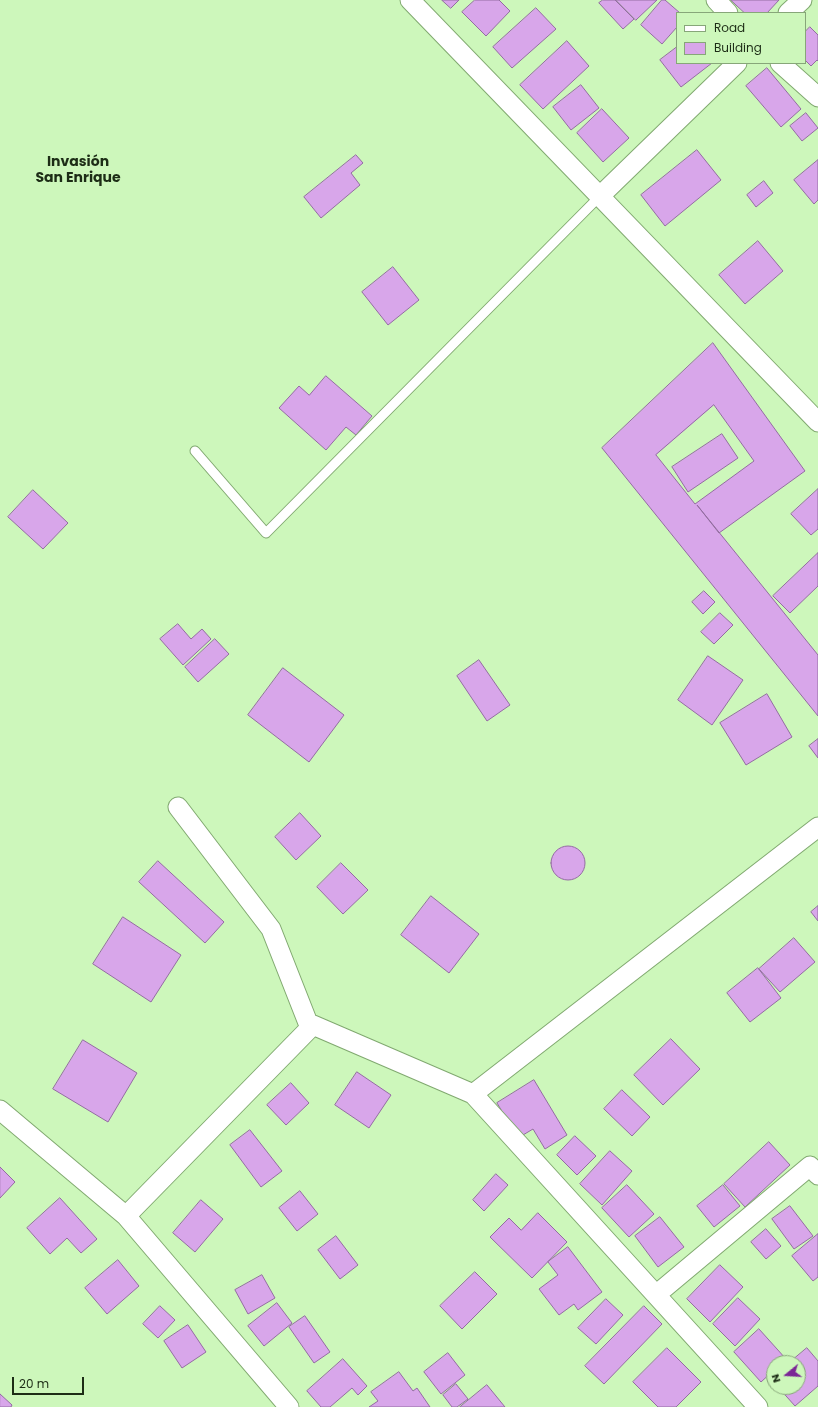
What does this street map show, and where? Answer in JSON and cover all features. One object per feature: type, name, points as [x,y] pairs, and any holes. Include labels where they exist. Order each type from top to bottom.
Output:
[{"type":"street","points":[[410,0],[818,422]]},
{"type":"street","points":[[716,0],[727,12]]},
{"type":"street","points":[[789,12],[802,0]]},
{"type":"street","points":[[600,196],[736,64]]},
{"type":"street","points":[[781,64],[818,97]]},
{"type":"street","points":[[178,807],[271,929],[308,1023],[473,1094],[657,1294],[758,1407]]},
{"type":"street","points":[[473,1094],[818,827]]},
{"type":"street","points":[[126,1216],[313,1025]]},
{"type":"street","points":[[0,1110],[126,1216],[289,1407]]},
{"type":"street","points":[[657,1294],[810,1166],[818,1175]]},
{"type":"lane","points":[[195,451],[266,533],[600,196]]},
{"type":"building","points":[[442,0],[459,0],[451,8]]},
{"type":"building","points":[[475,0],[499,0],[510,11],[486,36],[462,12]]},
{"type":"building","points":[[603,0],[615,0],[634,19],[623,29],[599,3]]},
{"type":"building","points":[[616,0],[657,0],[636,20]]},
{"type":"building","points":[[662,0],[665,0],[679,12],[676,12],[676,28],[662,44],[641,25]]},
{"type":"building","points":[[731,0],[779,0],[768,12],[744,12]]},
{"type":"building","points":[[536,8],[556,29],[512,68],[493,47]]},
{"type":"building","points":[[810,27],[818,35],[818,61],[817,60],[811,66],[806,61],[806,31]]},
{"type":"building","points":[[567,41],[589,66],[543,109],[520,85]]},
{"type":"building","points":[[676,48],[676,64],[711,64],[681,87],[660,60]]},
{"type":"building","points":[[767,68],[801,109],[781,127],[746,86]]},
{"type":"building","points":[[581,85],[599,108],[571,130],[553,107]]},
{"type":"building","points":[[602,109],[629,138],[603,162],[577,133]]},
{"type":"building","points":[[806,113],[818,128],[802,141],[790,126]]},
{"type":"building","points":[[697,150],[721,180],[665,226],[641,195]]},
{"type":"building","points":[[356,155],[363,163],[351,173],[360,185],[321,218],[304,197]]},
{"type":"building","points":[[818,160],[818,200],[814,204],[794,180]]},
{"type":"building","points":[[764,181],[773,193],[756,207],[747,195]]},
{"type":"building","points":[[758,241],[783,271],[745,304],[719,275]]},
{"type":"building","points":[[393,267],[419,300],[388,325],[362,292]]},
{"type":"building","points":[[713,343],[805,471],[719,533],[818,655],[818,716],[602,448]],"holes":[[[714,405],[754,461],[695,504],[656,455]]]},
{"type":"building","points":[[326,376],[372,416],[356,435],[346,427],[326,450],[279,408],[299,386],[309,395]]},
{"type":"building","points":[[722,434],[738,458],[688,492],[672,467]]},
{"type":"building","points":[[818,489],[818,529],[811,535],[791,514]]},
{"type":"building","points":[[33,490],[68,523],[43,549],[8,517]]},
{"type":"building","points":[[818,553],[818,586],[790,613],[773,596]]},
{"type":"building","points":[[704,591],[715,602],[703,614],[692,602]]},
{"type":"building","points":[[720,613],[733,625],[714,644],[701,632]]},
{"type":"building","points":[[178,624],[191,639],[202,629],[211,639],[183,665],[160,639]]},
{"type":"building","points":[[215,639],[229,654],[198,682],[185,667]]},
{"type":"building","points":[[708,656],[743,680],[712,725],[678,700]]},
{"type":"building","points":[[479,660],[510,705],[487,721],[457,676]]},
{"type":"building","points":[[283,668],[344,715],[309,762],[248,715]]},
{"type":"building","points":[[767,694],[792,737],[746,765],[720,723]]},
{"type":"building","points":[[818,739],[818,758],[809,746]]},
{"type":"building","points":[[300,813],[321,836],[296,860],[275,837]]},
{"type":"building","points":[[565,846],[571,846],[580,851],[584,857],[584,869],[580,875],[571,880],[565,880],[556,875],[551,866],[551,860],[556,851]]},
{"type":"building","points":[[158,861],[224,922],[205,943],[139,882]]},
{"type":"building","points":[[341,863],[368,890],[343,914],[317,887]]},
{"type":"building","points":[[431,896],[479,934],[449,973],[401,935]]},
{"type":"building","points":[[818,906],[818,921],[811,912]]},
{"type":"building","points":[[123,917],[181,955],[151,1002],[93,964]]},
{"type":"building","points":[[794,938],[815,962],[780,992],[759,969]]},
{"type":"building","points":[[758,968],[781,998],[750,1022],[727,993]]},
{"type":"building","points":[[671,1039],[700,1069],[663,1105],[634,1075]]},
{"type":"building","points":[[83,1040],[137,1073],[108,1122],[53,1089]]},
{"type":"building","points":[[357,1072],[391,1095],[369,1128],[335,1105]]},
{"type":"building","points":[[534,1080],[567,1135],[545,1149],[533,1129],[518,1138],[497,1103]]},
{"type":"building","points":[[291,1083],[309,1103],[286,1125],[267,1105]]},
{"type":"building","points":[[622,1090],[650,1117],[632,1136],[604,1109]]},
{"type":"building","points":[[250,1130],[282,1171],[261,1187],[230,1145]]},
{"type":"building","points":[[575,1136],[596,1156],[577,1175],[557,1155]]},
{"type":"building","points":[[769,1142],[790,1165],[745,1207],[724,1184]]},
{"type":"building","points":[[610,1151],[632,1171],[602,1205],[580,1184]]},
{"type":"building","points":[[0,1167],[15,1182],[0,1198]]},
{"type":"building","points":[[496,1174],[508,1185],[484,1211],[473,1200]]},
{"type":"building","points":[[627,1185],[654,1214],[629,1237],[602,1208]]},
{"type":"building","points":[[723,1185],[740,1206],[714,1227],[697,1206]]},
{"type":"building","points":[[300,1191],[318,1214],[297,1231],[279,1208]]},
{"type":"building","points":[[60,1198],[97,1239],[81,1253],[67,1238],[50,1254],[27,1228]]},
{"type":"building","points":[[201,1200],[223,1219],[195,1252],[173,1233]]},
{"type":"building","points":[[790,1206],[813,1236],[794,1249],[772,1219]]},
{"type":"building","points":[[538,1213],[567,1242],[532,1278],[490,1237],[509,1218],[521,1230]]},
{"type":"building","points":[[660,1217],[684,1247],[658,1267],[635,1236]]},
{"type":"building","points":[[766,1229],[781,1246],[766,1259],[751,1242]]},
{"type":"building","points":[[818,1234],[818,1277],[813,1281],[792,1256]]},
{"type":"building","points":[[336,1236],[358,1265],[340,1279],[318,1250]]},
{"type":"building","points":[[568,1247],[602,1292],[578,1310],[574,1304],[559,1315],[539,1289],[558,1275],[548,1262]]},
{"type":"building","points":[[118,1260],[139,1286],[107,1314],[85,1288]]},
{"type":"building","points":[[720,1265],[743,1287],[710,1322],[687,1299]]},
{"type":"building","points":[[475,1272],[497,1294],[462,1329],[440,1306]]},
{"type":"building","points":[[262,1275],[275,1298],[248,1314],[235,1290]]},
{"type":"building","points":[[738,1298],[760,1319],[735,1346],[713,1324]]},
{"type":"building","points":[[606,1299],[623,1315],[596,1344],[578,1328]]},
{"type":"building","points":[[277,1303],[292,1323],[264,1346],[248,1326]]},
{"type":"building","points":[[160,1306],[175,1320],[158,1338],[143,1324]]},
{"type":"building","points":[[644,1306],[662,1324],[604,1384],[585,1366]]},
{"type":"building","points":[[305,1316],[330,1352],[314,1363],[289,1327]]},
{"type":"building","points":[[188,1325],[206,1352],[182,1368],[164,1341]]},
{"type":"building","points":[[759,1329],[782,1355],[766,1355],[766,1377],[761,1382],[734,1352]]},
{"type":"building","points":[[667,1348],[701,1382],[676,1407],[658,1407],[633,1382]]},
{"type":"building","points":[[807,1348],[818,1361],[818,1386],[795,1406],[785,1395],[806,1395],[806,1355],[799,1355]]},
{"type":"building","points":[[448,1353],[465,1375],[441,1394],[424,1372]]},
{"type":"building","points":[[343,1359],[367,1386],[358,1395],[352,1388],[330,1407],[321,1407],[307,1391]]},
{"type":"building","points":[[399,1372],[413,1391],[417,1388],[430,1407],[369,1407],[378,1401],[371,1392]]},
{"type":"building","points":[[456,1384],[468,1399],[457,1407],[452,1407],[443,1395]]},
{"type":"building","points":[[487,1385],[505,1407],[460,1407]]},
{"type":"building","points":[[0,1394],[12,1405],[11,1407],[0,1407]]},
{"type":"district","name":"Invasión San Enrique","points":[[78,170]]}]
